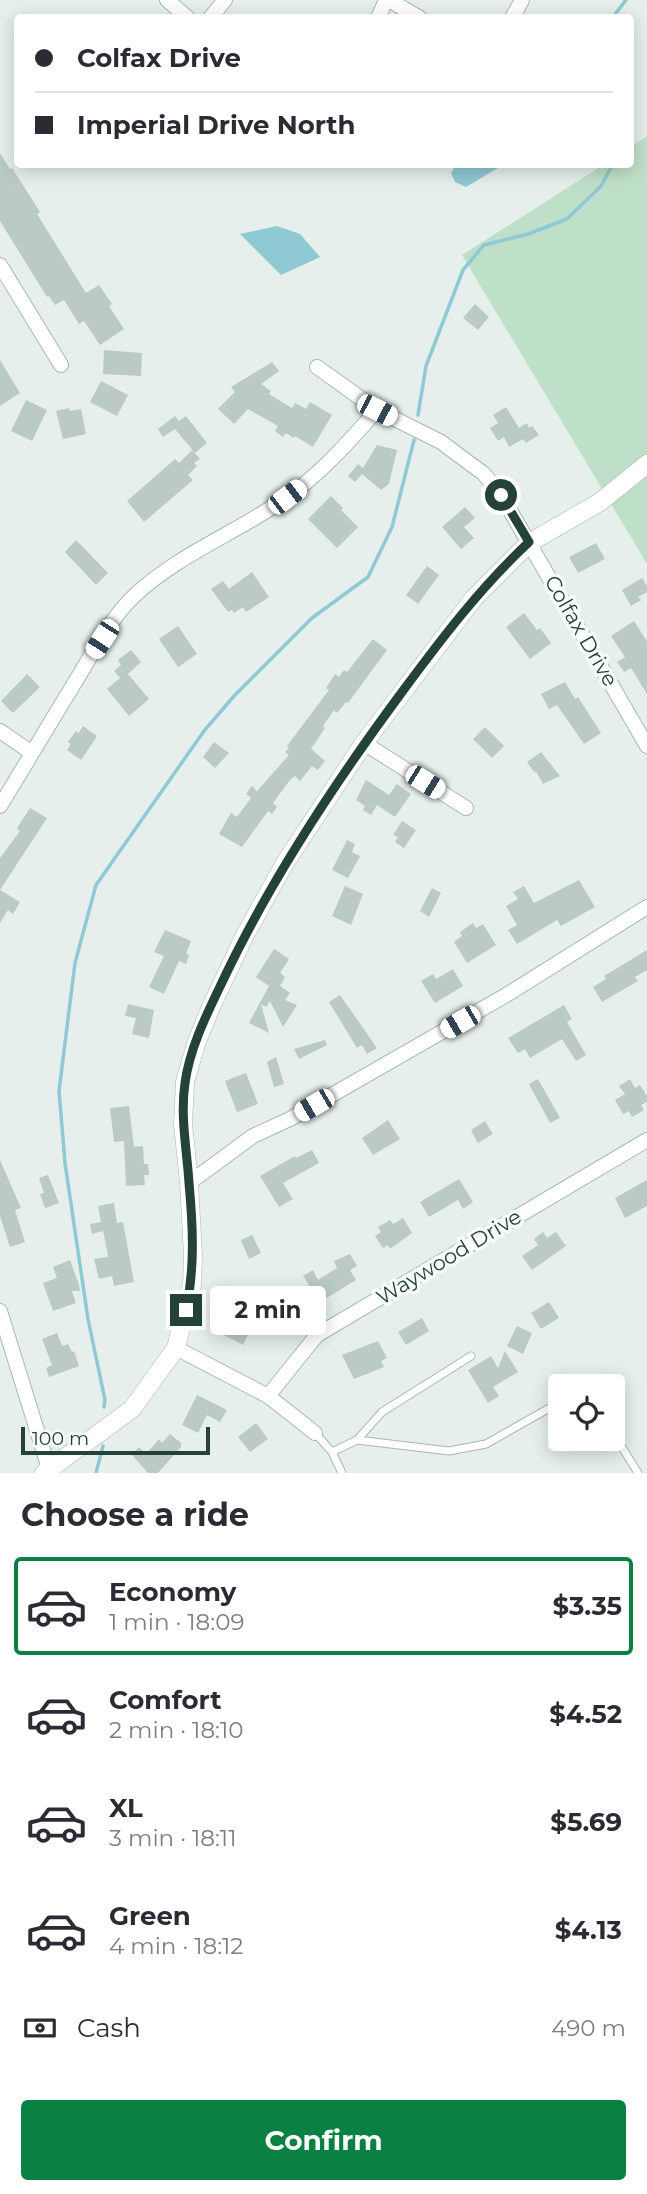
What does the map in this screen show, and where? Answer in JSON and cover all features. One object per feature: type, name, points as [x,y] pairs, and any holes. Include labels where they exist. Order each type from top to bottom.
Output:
[{"type":"street","points":[[167,0],[183,14]]},
{"type":"street","points":[[213,14],[225,0]]},
{"type":"street","points":[[388,0],[413,14]]},
{"type":"street","points":[[0,265],[61,365]]},
{"type":"street","name":"Colfax Drive","points":[[317,367],[377,410],[441,442],[484,474],[501,495],[647,746]]},
{"type":"street","points":[[0,806],[115,618],[133,597],[155,578],[278,504],[340,452],[377,410]]},
{"type":"street","points":[[0,1311],[46,1471],[132,1409],[176,1348],[192,1284],[193,1255],[183,1124],[185,1082],[195,1044],[209,1009],[285,863],[364,743],[474,598],[529,542],[600,502],[647,464]]},
{"type":"street","points":[[0,731],[32,753]]},
{"type":"street","points":[[364,743],[466,808]]},
{"type":"street","points":[[189,1183],[253,1136],[290,1119],[508,994],[647,907]]},
{"type":"street","name":"Waywood Drive","points":[[268,1396],[317,1335],[647,1140]]},
{"type":"street","points":[[176,1348],[268,1396],[315,1433]]},
{"type":"lane","points":[[332,1452],[357,1440],[382,1412],[471,1356]]},
{"type":"lane","points":[[357,1440],[449,1451],[486,1444],[548,1409]]},
{"type":"lane","points":[[315,1433],[332,1452],[342,1473]]},
{"type":"lane","points":[[624,1451],[638,1473]]},
{"type":"green space","points":[[647,136],[647,564],[462,255],[598,168],[634,168],[634,144]]},
{"type":"water","points":[[454,168],[498,168],[466,187],[455,182],[451,173]]},
{"type":"water","points":[[277,226],[300,234],[320,257],[281,275],[240,234]]},
{"type":"building","points":[[0,153],[40,212],[37,214],[86,293],[99,285],[112,304],[109,306],[124,329],[100,345],[84,321],[79,324],[64,300],[55,305],[49,296],[47,297],[0,221]]},
{"type":"building","points":[[475,304],[489,317],[478,330],[463,318]]},
{"type":"building","points":[[104,350],[142,353],[141,376],[103,374]]},
{"type":"building","points":[[0,360],[20,393],[0,406]]},
{"type":"building","points":[[272,362],[279,371],[261,384],[271,391],[269,394],[292,408],[295,403],[306,409],[310,402],[332,415],[313,447],[286,433],[283,437],[275,431],[278,426],[248,409],[234,424],[218,409],[235,392],[231,387]]},
{"type":"building","points":[[101,381],[128,395],[117,416],[90,402]]},
{"type":"building","points":[[26,400],[47,410],[32,441],[11,431]]},
{"type":"building","points":[[506,407],[519,428],[527,423],[529,428],[532,426],[539,435],[526,443],[523,439],[509,447],[504,437],[498,441],[490,428],[498,423],[493,415]]},
{"type":"building","points":[[69,408],[70,411],[81,409],[86,434],[63,439],[56,411]]},
{"type":"building","points":[[175,416],[179,421],[186,416],[207,443],[195,453],[175,429],[163,437],[158,429]]},
{"type":"building","points":[[377,445],[397,450],[389,484],[381,490],[362,474],[355,482],[348,476],[358,464],[363,468]]},
{"type":"building","points":[[192,450],[200,459],[194,463],[197,466],[188,475],[193,480],[144,522],[127,501],[175,459],[179,463]]},
{"type":"building","points":[[331,496],[358,527],[337,548],[308,519]]},
{"type":"building","points":[[465,507],[475,518],[464,527],[474,538],[461,549],[442,527]]},
{"type":"building","points":[[76,540],[108,573],[96,585],[65,552]]},
{"type":"building","points":[[596,543],[605,559],[578,573],[569,557]]},
{"type":"building","points":[[427,566],[439,575],[418,604],[406,595]]},
{"type":"building","points":[[252,572],[269,597],[246,612],[243,607],[234,613],[232,610],[228,612],[211,589],[223,581],[229,589]]},
{"type":"building","points":[[642,578],[647,592],[638,597],[641,600],[631,606],[622,590]]},
{"type":"building","points":[[524,613],[551,643],[530,659],[506,627]]},
{"type":"building","points":[[634,621],[647,641],[647,694],[631,668],[624,672],[617,662],[625,657],[611,636]]},
{"type":"building","points":[[178,626],[197,654],[178,667],[159,639]]},
{"type":"building","points":[[373,639],[387,650],[348,703],[337,713],[334,710],[323,726],[325,728],[311,749],[325,761],[318,770],[312,766],[300,781],[295,776],[290,780],[273,803],[277,807],[272,814],[268,811],[242,847],[219,834],[231,813],[237,817],[251,798],[246,794],[252,786],[257,791],[289,755],[285,752],[289,748],[287,746],[329,690],[326,688],[335,674],[339,677],[344,670],[347,672]]},
{"type":"building","points":[[131,650],[141,662],[128,674],[149,699],[129,716],[107,689],[120,678],[114,671],[121,665],[118,660]]},
{"type":"building","points":[[27,674],[40,687],[13,713],[1,701]]},
{"type":"building","points":[[565,682],[601,733],[584,744],[557,705],[549,709],[541,694]]},
{"type":"building","points":[[83,726],[97,736],[81,760],[67,750],[71,744],[68,742]]},
{"type":"building","points":[[485,727],[504,746],[492,758],[473,739]]},
{"type":"building","points":[[214,742],[229,753],[215,768],[203,757]]},
{"type":"building","points":[[541,752],[560,776],[543,784],[527,762]]},
{"type":"building","points":[[366,780],[389,795],[397,784],[411,794],[395,817],[377,805],[371,815],[363,810],[365,806],[356,800]]},
{"type":"building","points":[[30,808],[47,818],[0,890],[0,858],[20,831],[17,828]]},
{"type":"building","points":[[402,821],[416,830],[404,848],[395,842],[398,837],[393,835]]},
{"type":"building","points":[[347,840],[355,844],[352,852],[360,856],[348,878],[332,870]]},
{"type":"building","points":[[579,880],[595,907],[561,926],[557,920],[517,944],[508,930],[517,925],[506,906],[518,899],[513,892],[524,886],[534,903]]},
{"type":"building","points":[[345,886],[363,894],[351,925],[332,916]]},
{"type":"building","points":[[432,888],[441,893],[429,917],[420,911]]},
{"type":"building","points":[[0,890],[20,902],[13,914],[8,910],[0,923]]},
{"type":"building","points":[[473,923],[476,928],[483,924],[496,945],[467,963],[454,942],[462,936],[460,932]]},
{"type":"building","points":[[165,930],[191,941],[186,954],[189,955],[186,964],[179,961],[164,994],[149,987],[164,956],[154,952]]},
{"type":"building","points":[[274,949],[289,959],[280,973],[285,977],[280,986],[290,993],[285,1000],[297,1005],[283,1027],[270,1001],[266,1007],[261,1004],[269,1033],[249,1023],[269,986],[256,977]]},
{"type":"building","points":[[647,950],[647,970],[635,977],[638,981],[602,1002],[593,987],[606,979],[604,976]]},
{"type":"building","points":[[453,969],[463,986],[435,1003],[421,981],[433,974],[436,979]]},
{"type":"building","points":[[340,995],[377,1048],[367,1054],[362,1045],[357,1048],[329,1002]]},
{"type":"building","points":[[128,1004],[154,1010],[149,1038],[132,1034],[136,1018],[125,1016]]},
{"type":"building","points":[[564,1005],[572,1019],[567,1022],[586,1055],[576,1061],[562,1039],[530,1058],[525,1049],[518,1053],[508,1038]]},
{"type":"building","points":[[325,1040],[327,1045],[299,1059],[294,1049]]},
{"type":"building","points":[[276,1057],[284,1084],[274,1087],[267,1062]]},
{"type":"building","points":[[246,1073],[258,1104],[237,1112],[225,1081]]},
{"type":"building","points":[[538,1079],[560,1118],[550,1123],[529,1084]]},
{"type":"building","points":[[630,1079],[635,1088],[640,1085],[647,1096],[647,1102],[641,1105],[644,1110],[632,1117],[629,1111],[623,1114],[615,1100],[625,1094],[619,1086]]},
{"type":"building","points":[[129,1106],[134,1147],[143,1146],[144,1164],[148,1164],[149,1175],[144,1175],[145,1185],[126,1186],[124,1141],[114,1142],[110,1108]]},
{"type":"building","points":[[388,1120],[400,1139],[373,1155],[362,1138]]},
{"type":"building","points":[[485,1121],[493,1134],[478,1143],[471,1130]]},
{"type":"building","points":[[312,1150],[319,1163],[283,1183],[293,1199],[279,1207],[260,1176],[295,1156],[296,1158]]},
{"type":"building","points":[[0,1160],[21,1208],[15,1210],[25,1242],[10,1247],[0,1216]]},
{"type":"building","points":[[48,1175],[59,1203],[45,1208],[40,1194],[44,1193],[39,1178]]},
{"type":"building","points":[[459,1179],[473,1202],[463,1209],[458,1200],[429,1217],[420,1202]]},
{"type":"building","points":[[647,1180],[647,1206],[625,1218],[615,1198]]},
{"type":"building","points":[[114,1203],[117,1223],[123,1222],[134,1282],[114,1286],[112,1276],[99,1279],[94,1259],[108,1255],[103,1231],[92,1234],[90,1224],[101,1222],[98,1206]]},
{"type":"building","points":[[403,1218],[412,1233],[390,1249],[388,1245],[383,1248],[375,1236],[381,1232],[378,1227],[390,1220],[393,1224]]},
{"type":"building","points":[[543,1232],[547,1238],[556,1232],[566,1246],[532,1270],[522,1256],[538,1245],[534,1239]]},
{"type":"building","points":[[252,1235],[261,1253],[249,1259],[241,1240]]},
{"type":"building","points":[[350,1254],[357,1266],[350,1270],[356,1280],[299,1315],[302,1319],[288,1329],[270,1303],[285,1293],[288,1298],[309,1285],[303,1276],[313,1270],[318,1280],[337,1268],[334,1261]]},
{"type":"building","points":[[70,1260],[80,1291],[72,1291],[76,1303],[53,1311],[43,1283],[57,1278],[53,1267]]},
{"type":"building","points":[[549,1302],[559,1318],[541,1329],[531,1313]]},
{"type":"building","points":[[233,1312],[254,1322],[243,1345],[222,1334],[225,1329],[220,1326],[226,1315],[230,1317]]},
{"type":"building","points":[[422,1318],[429,1331],[406,1345],[398,1332]]},
{"type":"building","points":[[517,1326],[532,1333],[523,1354],[507,1346]]},
{"type":"building","points":[[57,1333],[62,1346],[68,1344],[72,1352],[74,1351],[79,1366],[49,1377],[46,1368],[52,1365],[42,1339]]},
{"type":"building","points":[[378,1341],[387,1358],[381,1361],[384,1367],[354,1379],[342,1355]]},
{"type":"building","points":[[505,1351],[518,1372],[493,1387],[499,1396],[488,1403],[468,1370],[491,1356],[498,1368]]},
{"type":"building","points":[[197,1395],[227,1410],[220,1422],[207,1415],[198,1433],[182,1425]]},
{"type":"building","points":[[256,1423],[268,1439],[250,1452],[238,1437]]},
{"type":"building","points":[[170,1434],[181,1443],[181,1447],[158,1473],[148,1473],[132,1455],[139,1447],[146,1454],[159,1439],[162,1443]]},
{"type":"waterway","points":[[616,14],[626,0]]},
{"type":"waterway","points":[[418,415],[426,366],[463,270],[484,245],[528,234],[567,219],[601,186],[611,168]]},
{"type":"waterway","points":[[104,1407],[65,1163],[59,1091],[75,963],[96,885],[204,731],[234,696],[312,618],[368,577],[392,527],[414,440]]},
{"type":"waterway","points":[[96,1473],[103,1446]]},
{"type":"route","points":[[186,1310],[192,1284],[193,1255],[183,1124],[185,1082],[195,1044],[245,935],[285,863],[364,743],[474,598],[529,542],[501,495]]}]
